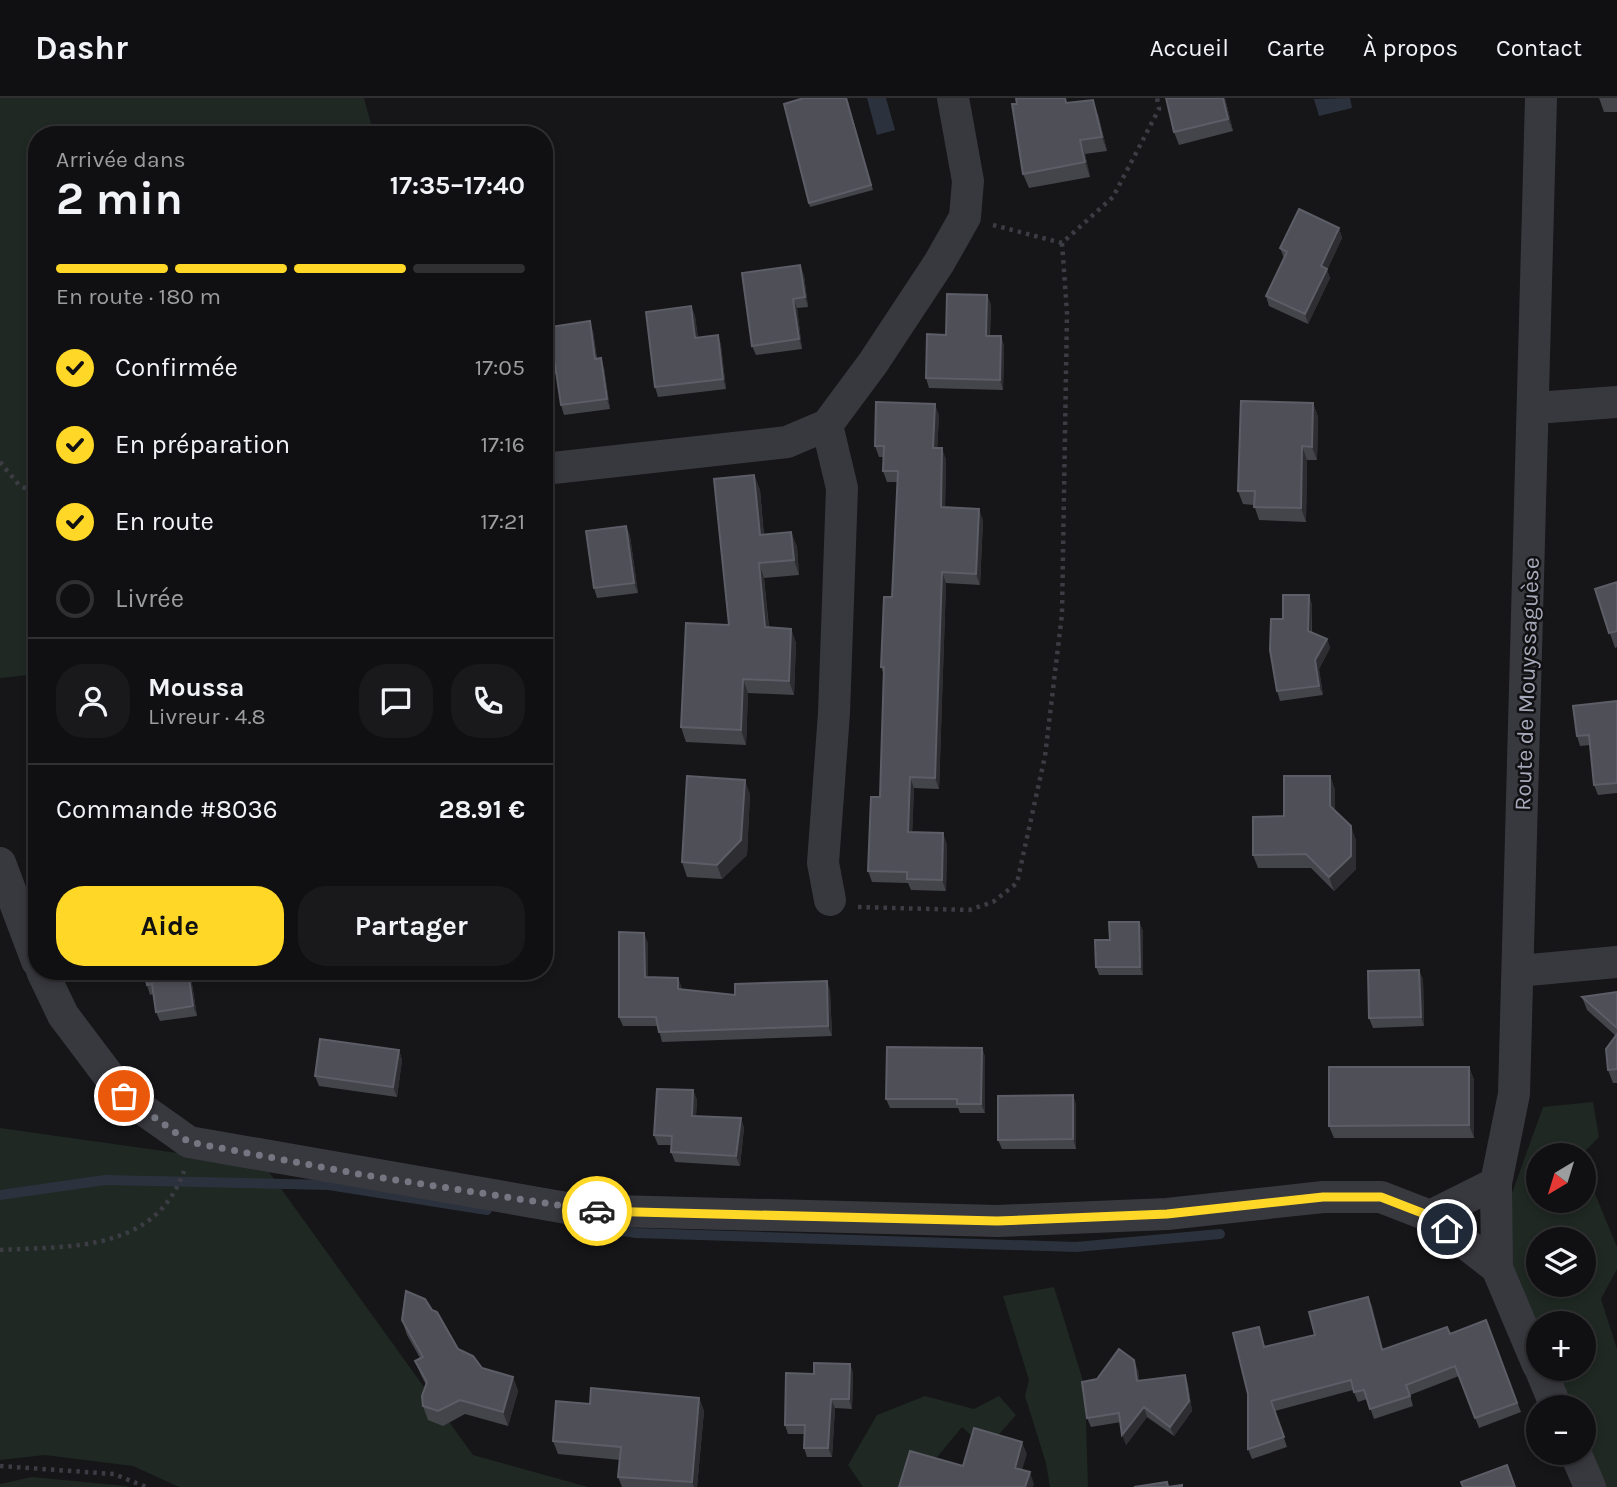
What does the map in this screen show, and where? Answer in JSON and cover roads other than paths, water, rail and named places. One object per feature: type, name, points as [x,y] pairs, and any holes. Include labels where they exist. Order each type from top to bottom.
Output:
[{"type":"street","points":[[553,468],[787,442],[827,425],[873,363],[939,263],[965,217],[968,181],[953,98]]},
{"type":"street","name":"Route de Mouyssaguèse","points":[[1497,1268],[1496,1183],[1514,1094],[1535,408],[1541,98]]},
{"type":"street","points":[[1535,408],[1617,402]]},
{"type":"street","points":[[827,425],[842,488],[834,713],[823,863],[830,900]]},
{"type":"street","points":[[0,863],[28,937]]},
{"type":"street","points":[[1518,971],[1617,962]]},
{"type":"street","points":[[46,980],[63,1016],[124,1096],[189,1142],[578,1210],[997,1221],[1167,1214],[1335,1197],[1381,1197],[1430,1216],[1497,1268],[1526,1336]]},
{"type":"street","points":[[1430,1216],[1496,1183]]},
{"type":"street","points":[[1581,1465],[1590,1487]]},
{"type":"waterway","points":[[0,1195],[105,1180],[329,1185],[487,1210]]},
{"type":"waterway","points":[[581,1224],[636,1233],[1076,1247],[1220,1234]]}]
